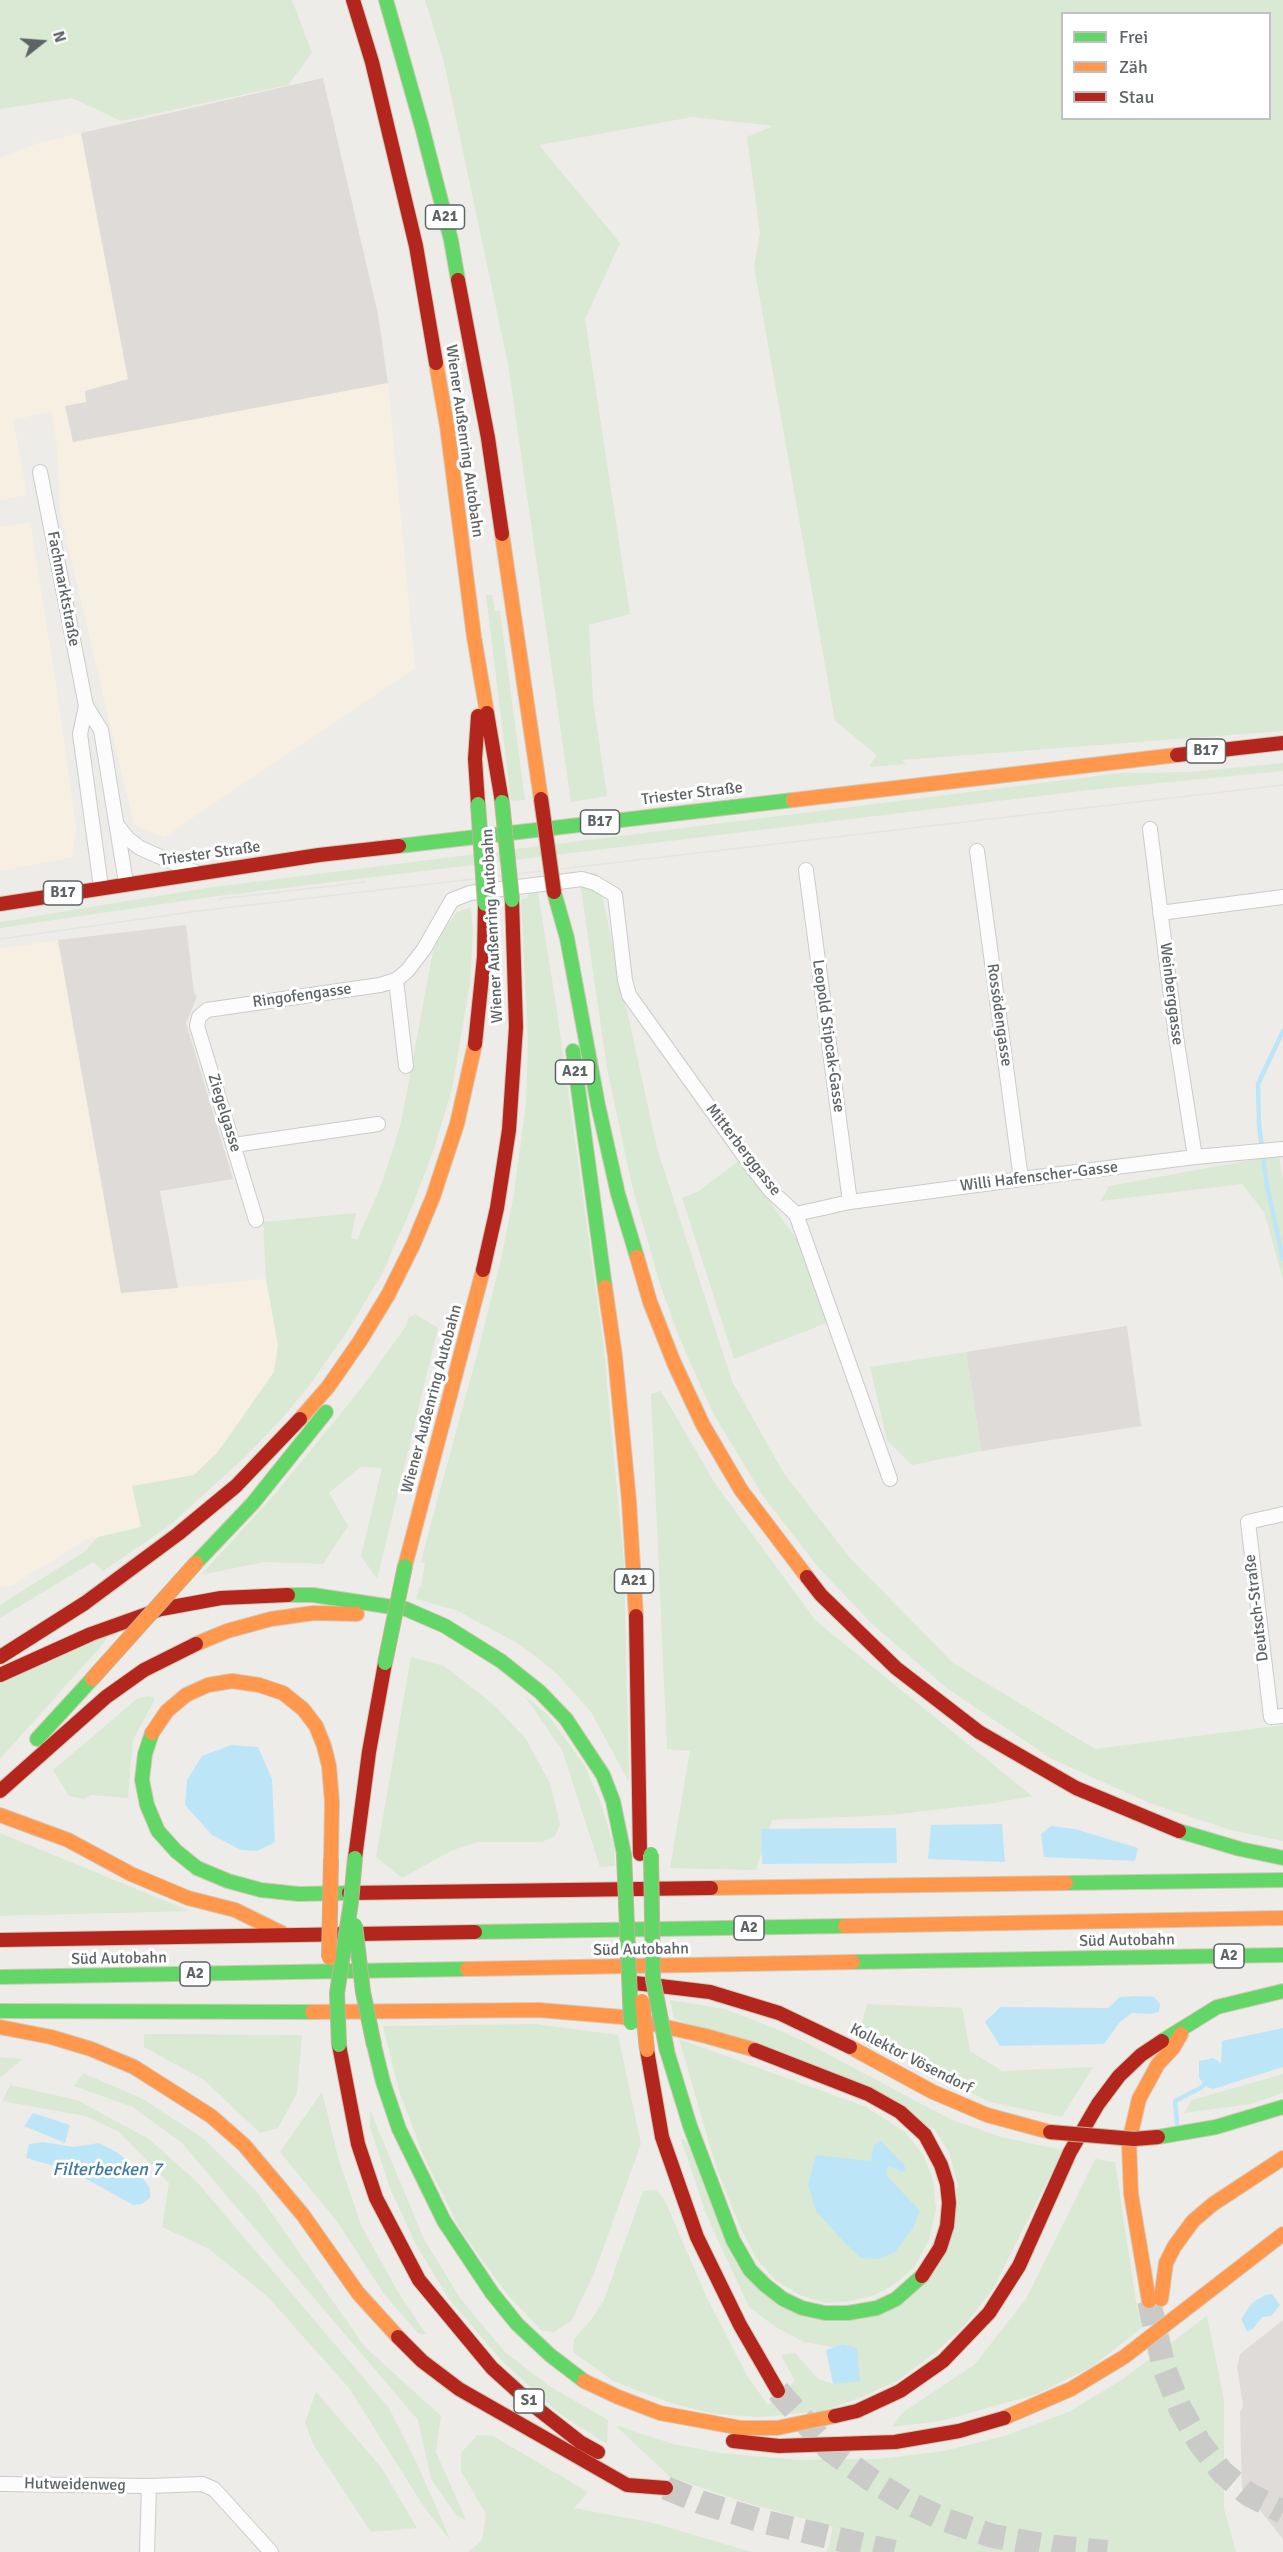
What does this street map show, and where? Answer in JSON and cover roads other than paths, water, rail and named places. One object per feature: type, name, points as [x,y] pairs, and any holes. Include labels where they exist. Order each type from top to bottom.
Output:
[{"type":"main road","name":"Wiener Außenring Autobahn","points":[[342,1955],[351,1902],[369,1752],[384,1663],[405,1566],[478,1295],[499,1197],[509,1130],[516,1028],[512,900],[502,802],[474,637],[447,426],[416,246],[372,62],[353,0]]},
{"type":"main road","name":"Wiener Außenring Autobahn","points":[[386,0],[423,127],[456,262],[504,540],[541,799],[615,1356],[629,1501],[637,1630],[640,1806],[646,1854]]},
{"type":"main road","points":[[0,1791],[92,1679],[253,1503],[338,1395],[371,1347],[411,1269],[448,1179],[468,1113],[485,1013],[491,955],[474,637]]},
{"type":"main road","name":"Triester Straße","points":[[0,904],[195,872],[330,853],[1283,743]]},
{"type":"main road","points":[[554,892],[567,938],[598,1105],[618,1194],[650,1302],[674,1363],[703,1425],[741,1490],[762,1520],[821,1595],[896,1668],[979,1732],[1076,1788],[1167,1827],[1240,1849],[1283,1857]]},
{"type":"main road","points":[[0,1657],[85,1603],[178,1534],[236,1486],[287,1434],[328,1387],[360,1341],[388,1295],[412,1245],[432,1197],[457,1124],[476,1041],[488,903]]},
{"type":"main road","points":[[0,1675],[91,1634],[160,1609],[220,1598],[267,1594],[313,1595],[406,1609],[445,1626],[501,1661],[540,1692],[566,1719],[603,1775],[613,1801],[624,1854],[629,1992],[662,2137],[697,2237],[747,2339],[778,2391]]},
{"type":"main road","points":[[0,1778],[144,1670],[185,1648],[227,1631],[271,1619],[303,1615],[359,1614],[403,1620],[461,1637]]},
{"type":"main road","points":[[337,1993],[329,1969],[331,1859],[332,1802],[329,1766],[316,1726],[303,1709],[283,1693],[259,1685],[232,1681],[208,1685],[186,1695],[167,1711],[153,1731],[145,1754],[142,1780],[147,1805],[158,1831],[176,1851],[197,1868],[228,1881],[261,1890],[321,1894],[1283,1880]]},
{"type":"main road","points":[[0,1815],[68,1840],[131,1874],[188,1898],[235,1910],[287,1935]]},
{"type":"main road","points":[[641,2049],[640,1947],[646,1854]]},
{"type":"main road","points":[[0,2011],[112,2013],[539,2010],[622,2017],[706,2036],[751,2049],[868,2094],[900,2112],[925,2135],[941,2165],[947,2184],[949,2203],[947,2226],[940,2248],[917,2282],[896,2299],[877,2308],[856,2313],[813,2311],[793,2304],[773,2292],[745,2263],[730,2232],[690,2126],[667,2050],[652,1979],[646,1854]]},
{"type":"main road","points":[[351,1902],[363,1992],[383,2082],[399,2129],[418,2172],[469,2261],[517,2324],[550,2355],[583,2380],[618,2397],[660,2413],[741,2428],[777,2428],[832,2419],[880,2402],[915,2382],[943,2361],[989,2313],[1019,2266],[1070,2152],[1098,2104],[1119,2076],[1140,2055],[1189,2022],[1217,2007],[1283,1991]]},
{"type":"main road","name":"Süd Autobahn","points":[[0,1940],[1283,1918]]},
{"type":"main road","name":"S1","points":[[0,2027],[51,2037],[91,2049],[134,2067],[211,2116],[244,2145],[274,2178],[358,2293],[389,2329],[422,2361],[459,2389],[627,2485],[666,2487],[629,2470],[580,2442],[534,2406],[492,2368],[419,2280],[376,2198],[358,2144],[339,2045],[337,1993],[342,1955]]},
{"type":"main road","name":"Süd Autobahn","points":[[0,1977],[1283,1955]]},
{"type":"main road","points":[[528,1969],[552,1980],[586,1981]]},
{"type":"main road","name":"Kollektor Vösendorf","points":[[620,1982],[651,1983],[710,1992],[779,2013],[824,2032],[933,2092],[987,2115],[1050,2132],[1134,2139],[1158,2137],[1216,2127],[1283,2107]]},
{"type":"main road","points":[[1189,2022],[1173,2048],[1158,2064],[1147,2082],[1136,2109],[1129,2142],[1131,2194],[1155,2300],[1166,2263],[1174,2247],[1193,2221],[1213,2204],[1283,2158]]},
{"type":"main road","points":[[722,2439],[779,2446],[895,2442],[959,2431],[1015,2415],[1071,2389],[1124,2357],[1283,2234]]},
{"type":"main road","points":[[684,2418],[702,2436]]},
{"type":"street","name":"Fachmarktstraße","points":[[40,472],[86,706],[101,730],[126,883]]},
{"type":"street","name":"Fachmarktstraße","points":[[86,706],[80,734],[101,887]]},
{"type":"street","points":[[118,826],[127,838],[140,848],[195,872]]},
{"type":"street","name":"Weinberggasse","points":[[1150,830],[1195,1157]]},
{"type":"street","name":"Rossödengasse","points":[[977,851],[1021,1179]]},
{"type":"street","name":"Leopold Stipcak-Gasse","points":[[806,870],[850,1203]]},
{"type":"street","name":"Mitterberggasse","points":[[396,980],[424,949],[448,907],[458,896],[582,879],[595,883],[615,895],[625,980],[629,994],[638,1010],[770,1190],[796,1214],[890,1479]]},
{"type":"street","points":[[1160,913],[1283,897]]},
{"type":"street","points":[[396,980],[406,1066]]},
{"type":"street","name":"Ringofengasse","points":[[207,1010],[380,985],[396,980]]},
{"type":"street","name":"Ziegelgasse","points":[[207,1010],[199,1017],[197,1026],[256,1220]]},
{"type":"street","points":[[234,1145],[378,1124]]},
{"type":"street","name":"Willi Hafenscher-Gasse","points":[[796,1214],[850,1203],[1021,1179],[1195,1157],[1276,1150]]},
{"type":"street","name":"Deutsch-Straße","points":[[1283,1514],[1248,1522],[1271,1718],[1283,1716]]},
{"type":"street","name":"Hutweidenweg","points":[[0,2484],[149,2486],[202,2484],[214,2489],[272,2552]]},
{"type":"street","points":[[147,2552],[149,2486]]},
{"type":"water","points":[[231,1745],[258,1747],[272,1779],[275,1842],[257,1851],[241,1850],[212,1835],[185,1805],[187,1780],[202,1756]]},
{"type":"water","points":[[1002,1824],[1005,1862],[928,1859],[931,1825]]},
{"type":"water","points":[[1051,1826],[1075,1829],[1138,1848],[1135,1861],[1044,1857],[1041,1834]]},
{"type":"water","points":[[896,1828],[897,1863],[762,1864],[761,1829]]},
{"type":"water","points":[[1120,1997],[1154,1997],[1160,2004],[1159,2012],[1132,2013],[1120,2022],[1104,2044],[1000,2046],[985,2022],[1000,2007],[1108,2008]]},
{"type":"water","points":[[1283,2028],[1283,2067],[1213,2089],[1207,2087],[1199,2078],[1199,2061],[1213,2058],[1221,2063],[1222,2041]]},
{"type":"water","points":[[33,2113],[70,2125],[65,2143],[24,2126]]},
{"type":"water","points":[[881,2141],[906,2170],[901,2172],[890,2166],[886,2170],[888,2177],[920,2211],[913,2228],[895,2252],[878,2259],[861,2258],[816,2211],[808,2185],[816,2155],[871,2161],[873,2146]]},
{"type":"water","name":"Filterbecken 7","points":[[43,2142],[74,2147],[99,2143],[118,2153],[134,2166],[150,2188],[150,2198],[142,2204],[133,2205],[72,2171],[26,2158],[29,2144]]},
{"type":"water","points":[[1272,2294],[1280,2305],[1271,2316],[1262,2317],[1253,2329],[1247,2331],[1241,2319],[1252,2303],[1265,2295]]},
{"type":"water","points":[[842,2344],[857,2348],[860,2381],[833,2384],[826,2350]]},
{"type":"waterway","points":[[1283,1031],[1258,1084],[1259,1125],[1267,1186],[1283,1259]]},
{"type":"waterway","points":[[1177,2124],[1175,2101],[1204,2084]]},
{"type":"tunnel","points":[[1149,2301],[1164,2368],[1180,2408],[1199,2442],[1222,2472],[1248,2494],[1283,2512]]},
{"type":"tunnel","points":[[778,2391],[830,2450],[907,2502],[945,2520],[993,2536],[1054,2547],[1107,2552]]},
{"type":"tunnel","points":[[666,2488],[703,2503],[765,2522],[894,2552]]},
{"type":"tram line","points":[[0,939],[198,911],[1283,785]]},
{"type":"tram line","points":[[219,899],[365,882]]}]
